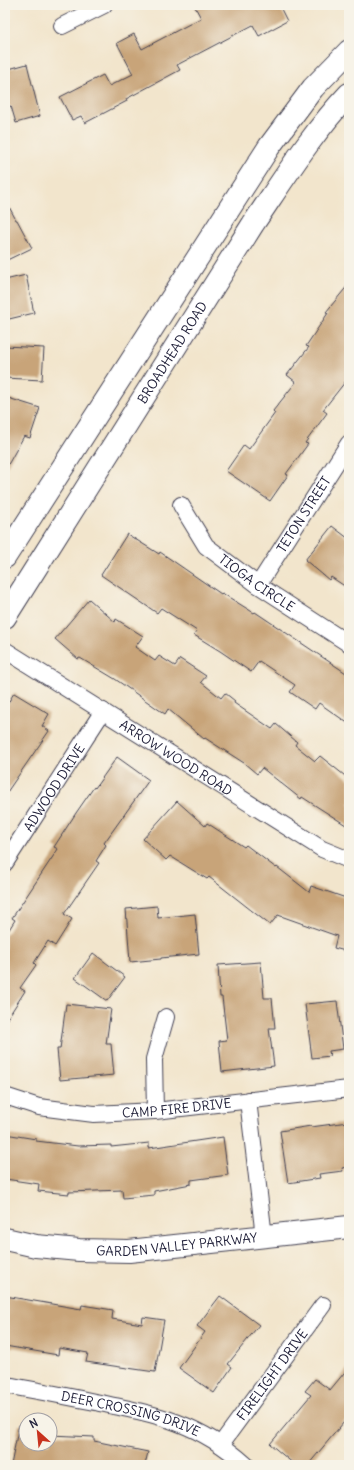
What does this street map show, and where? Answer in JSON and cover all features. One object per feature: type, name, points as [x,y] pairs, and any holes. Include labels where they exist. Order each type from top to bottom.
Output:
[{"type":"street","points":[[62,26],[104,5]]},
{"type":"street","points":[[5,557],[269,147],[313,88],[349,51]]},
{"type":"street","name":"BROADHEAD ROAD","points":[[5,617],[253,224],[336,107],[349,94]]},
{"type":"street","name":"TETON STREET","points":[[258,586],[349,443]]},
{"type":"street","name":"TIOGA CIRCLE","points":[[180,505],[206,546],[258,586],[349,644]]},
{"type":"street","name":"ARROW WOOD ROAD","points":[[5,650],[322,849],[349,860]]},
{"type":"street","name":"ADWOOD DRIVE","points":[[5,863],[103,711]]},
{"type":"street","points":[[155,1112],[154,1059],[166,1017]]},
{"type":"street","name":"CAMP FIRE DRIVE","points":[[5,1096],[39,1107],[94,1114],[155,1112],[349,1089]]},
{"type":"street","points":[[248,1100],[264,1237]]},
{"type":"street","name":"GARDEN VALLEY PARKWAY","points":[[5,1239],[36,1246],[78,1250],[129,1251],[349,1227]]},
{"type":"street","name":"FIRELIGHT DRIVE","points":[[221,1444],[323,1305]]},
{"type":"street","name":"DEER CROSSING DRIVE","points":[[5,1384],[161,1416],[191,1428],[221,1444],[246,1465]]},
{"type":"building","points":[[194,5],[279,5],[287,21],[259,36],[253,25],[177,65],[180,70],[126,99],[127,101],[85,123],[81,116],[72,120],[60,97],[103,75],[109,86],[133,74],[117,43],[134,34],[142,49],[201,18]]},
{"type":"building","points":[[27,64],[40,116],[16,123],[11,106],[5,108],[5,70]]},
{"type":"building","points":[[5,199],[32,248],[5,261]]},
{"type":"building","points":[[26,275],[34,313],[5,320],[5,280]]},
{"type":"building","points":[[349,284],[349,377],[323,410],[327,413],[305,443],[308,444],[286,474],[288,475],[270,501],[226,471],[244,445],[249,449],[275,413],[273,411],[296,382],[287,375],[309,347],[306,346],[328,313],[326,312]]},
{"type":"building","points":[[5,346],[44,348],[42,380],[5,378]]},
{"type":"building","points":[[5,397],[40,408],[30,438],[24,436],[5,470]]},
{"type":"building","points":[[332,526],[349,539],[349,589],[331,577],[329,580],[305,560]]},
{"type":"building","points":[[127,534],[159,554],[160,552],[221,594],[222,593],[254,613],[255,612],[349,675],[349,724],[319,703],[315,709],[290,692],[295,685],[259,661],[251,672],[194,635],[197,631],[161,608],[157,613],[101,575]]},
{"type":"building","points":[[89,599],[115,622],[116,619],[143,636],[135,647],[155,661],[159,656],[175,666],[180,659],[206,676],[201,682],[221,698],[225,693],[235,701],[234,703],[272,729],[276,724],[297,742],[295,745],[315,761],[320,756],[349,779],[349,827],[302,797],[301,799],[262,768],[257,774],[244,763],[205,738],[204,739],[168,709],[165,714],[115,679],[80,658],[78,659],[55,639]]},
{"type":"building","points":[[14,693],[49,714],[42,726],[49,731],[5,795],[5,708]]},
{"type":"building","points":[[117,757],[149,780],[104,843],[106,845],[96,861],[99,863],[64,914],[72,919],[55,946],[48,941],[34,963],[36,965],[20,988],[25,991],[5,1022],[5,936],[15,920],[12,918],[58,849],[54,847],[76,813]]},
{"type":"building","points":[[177,801],[205,826],[207,823],[244,847],[246,845],[309,892],[311,886],[349,899],[349,952],[334,948],[337,936],[278,915],[270,925],[209,877],[207,879],[170,856],[166,860],[143,839]]},
{"type":"building","points":[[157,906],[158,918],[195,914],[199,954],[130,962],[126,909]]},
{"type":"building","points":[[93,953],[125,977],[107,1001],[75,978]]},
{"type":"building","points":[[261,962],[264,998],[272,998],[275,1028],[269,1028],[274,1066],[222,1072],[219,1041],[227,1040],[222,997],[220,997],[218,965]]},
{"type":"building","points":[[337,1001],[343,1049],[329,1051],[330,1056],[312,1058],[305,1004]]},
{"type":"building","points":[[66,1004],[111,1009],[106,1044],[111,1044],[114,1075],[60,1080],[57,1049],[60,1049]]},
{"type":"building","points":[[348,1122],[349,1167],[342,1168],[343,1171],[319,1174],[320,1178],[288,1183],[280,1131]]},
{"type":"building","points":[[5,1134],[36,1139],[36,1141],[78,1146],[111,1145],[111,1147],[149,1143],[149,1148],[223,1137],[228,1175],[191,1180],[191,1184],[154,1191],[154,1195],[123,1198],[122,1190],[69,1192],[69,1194],[38,1191],[39,1184],[5,1179]]},
{"type":"building","points":[[5,1296],[81,1309],[82,1305],[113,1310],[112,1319],[142,1324],[143,1317],[164,1320],[155,1372],[86,1362],[88,1353],[59,1348],[58,1355],[5,1346]]},
{"type":"building","points":[[220,1296],[259,1325],[228,1364],[232,1367],[214,1393],[179,1368],[205,1332],[197,1326]]},
{"type":"building","points":[[349,1367],[349,1416],[308,1465],[295,1465],[270,1444],[311,1395],[305,1391],[315,1379],[330,1390]]},
{"type":"building","points":[[18,1430],[18,1452],[58,1452],[58,1435],[94,1437],[94,1441],[148,1452],[145,1465],[11,1465]]}]
